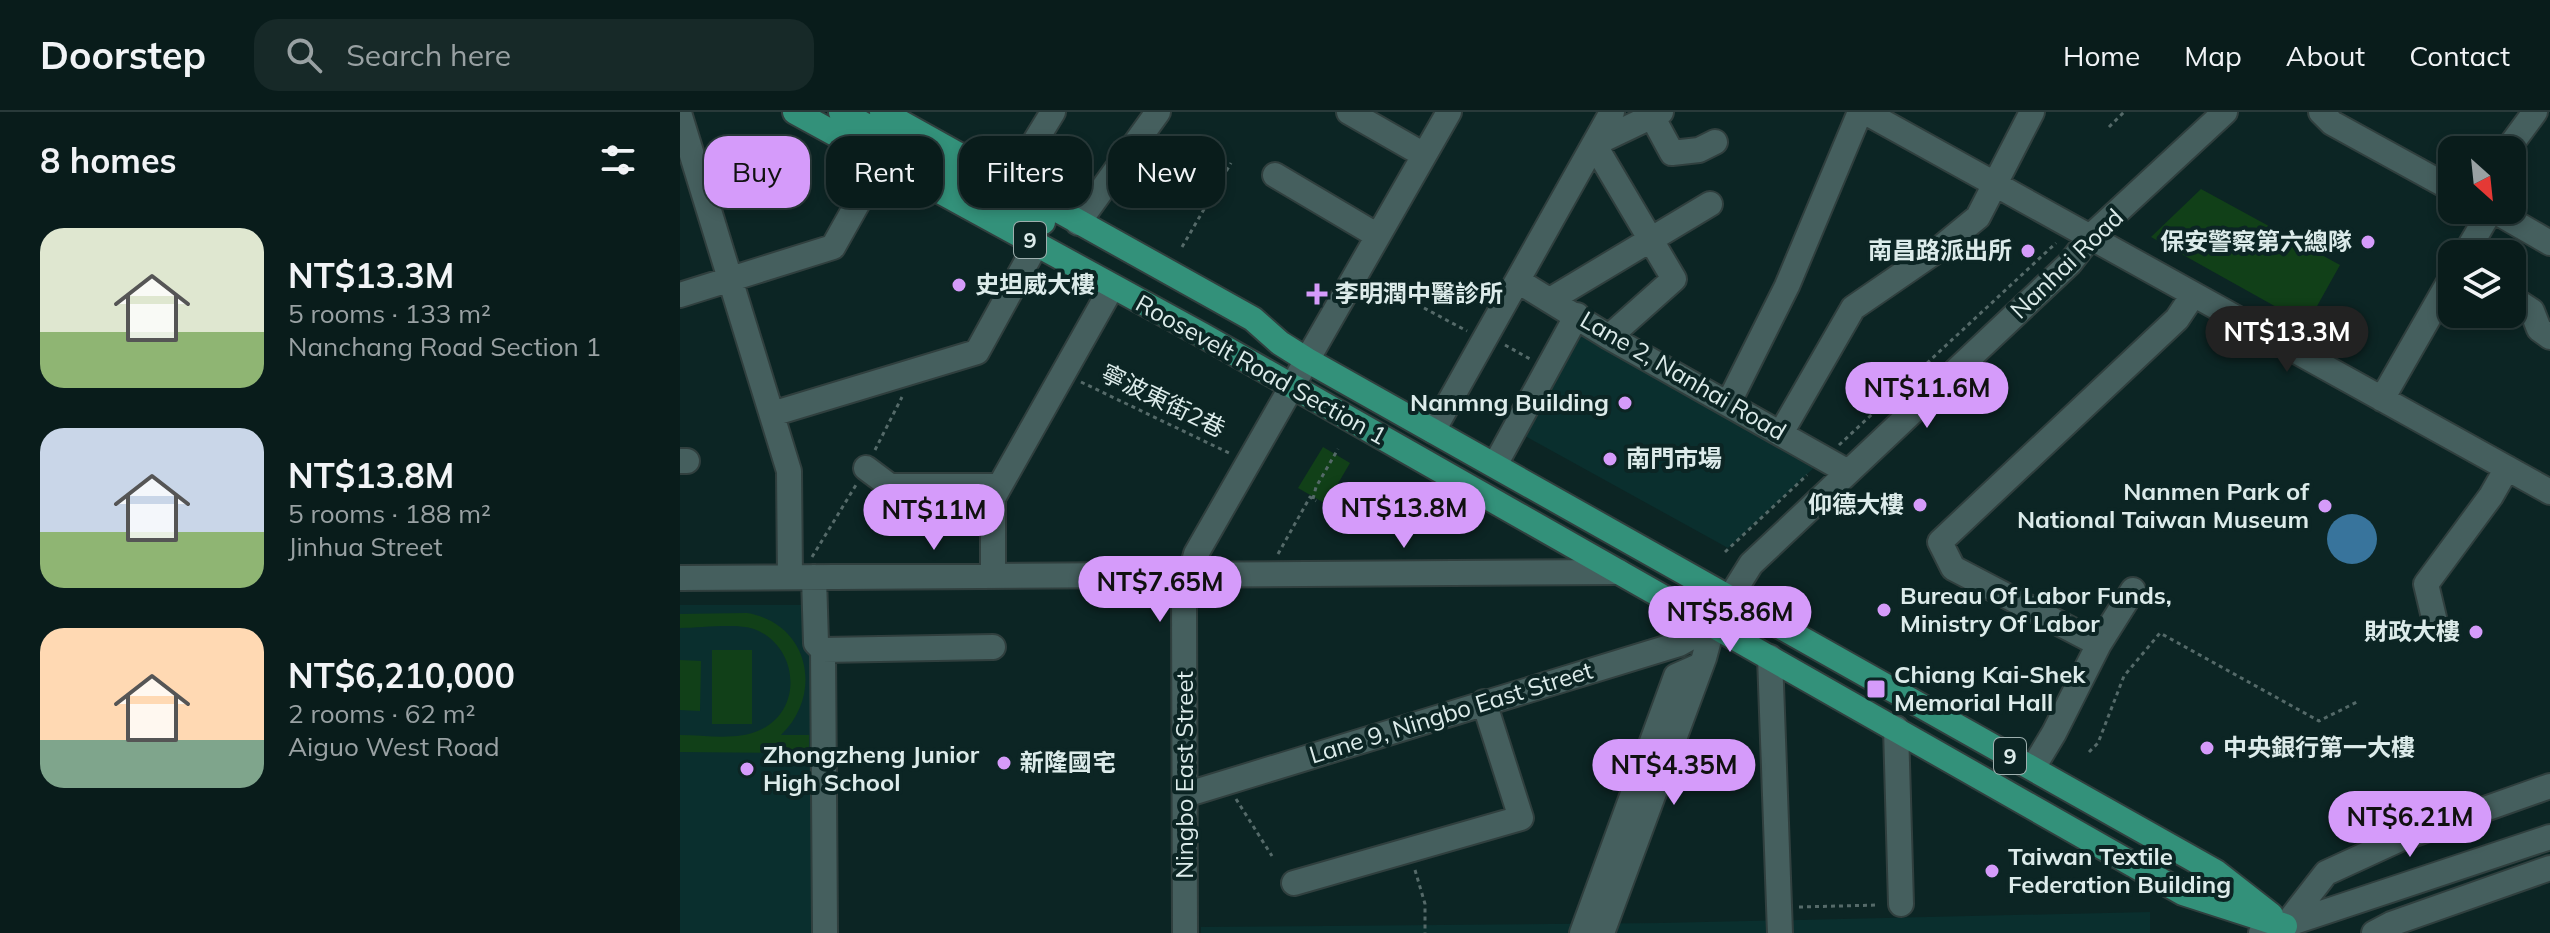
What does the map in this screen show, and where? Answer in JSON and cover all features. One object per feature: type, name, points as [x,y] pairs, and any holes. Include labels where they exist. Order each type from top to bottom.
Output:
[{"type":"main road","name":"Roosevelt Road Section 1","points":[[795,112],[841,136]]},
{"type":"main road","name":"9","points":[[841,112],[1247,335],[1280,343]]},
{"type":"main road","name":"Roosevelt Road Section 1","points":[[882,112],[959,156]]},
{"type":"main road","name":"Roosevelt Road Section 1","points":[[943,191],[2183,893],[2290,929]]},
{"type":"main road","name":"Roosevelt Road Section 1","points":[[1051,208],[1253,319],[1280,343],[1307,360],[2216,872],[2290,929]]},
{"type":"street","points":[[1038,136],[1053,112]]},
{"type":"street","points":[[1078,223],[1158,112]]},
{"type":"street","points":[[1349,112],[1424,155]]},
{"type":"street","name":"Ningbo East Street","points":[[1185,933],[1184,599],[1196,554],[1449,112]]},
{"type":"street","points":[[1433,431],[1612,112]]},
{"type":"street","points":[[1728,404],[1787,286],[1862,112],[2550,492]]},
{"type":"street","points":[[1781,433],[1853,308],[1939,249],[1978,217],[2032,112]]},
{"type":"street","name":"Nanhai Road","points":[[1602,933],[1713,625],[1751,564],[2070,263],[2090,237],[2225,112]]},
{"type":"street","points":[[2321,112],[2332,123],[2438,181]]},
{"type":"street","points":[[2517,136],[2535,112]]},
{"type":"street","points":[[1594,144],[1657,115],[1672,153],[1699,150],[1715,142]]},
{"type":"street","points":[[680,116],[789,471],[802,577],[816,643],[823,650],[825,933]]},
{"type":"street","points":[[1594,144],[1674,279],[1609,337]]},
{"type":"street","points":[[1275,175],[1378,236]]},
{"type":"street","points":[[1550,300],[1710,204]]},
{"type":"street","points":[[680,295],[833,247],[855,208]]},
{"type":"street","points":[[2517,224],[2550,243]]},
{"type":"street","points":[[772,414],[977,352],[1037,243]]},
{"type":"street","name":"Lane 2, Nanhai Road","points":[[1518,281],[1609,337],[1848,472]]},
{"type":"street","points":[[993,576],[993,498],[1112,287]]},
{"type":"street","points":[[2099,644],[1953,568],[1940,542],[2177,319],[2193,295]]},
{"type":"street","points":[[2382,399],[2438,301]]},
{"type":"street","points":[[2531,306],[2539,329],[2550,337]]},
{"type":"street","points":[[1495,465],[1577,315]]},
{"type":"street","points":[[866,468],[890,486],[998,486]]},
{"type":"street","points":[[2435,622],[2426,584],[2491,496],[2507,468]]},
{"type":"street","points":[[680,578],[1619,572]]},
{"type":"street","points":[[2033,768],[2099,644],[2133,590]]},
{"type":"street","name":"Lane 9, Ningbo East Street","points":[[1185,795],[1679,644],[1713,625]]},
{"type":"street","points":[[823,650],[993,647]]},
{"type":"street","points":[[1770,657],[1780,933]]},
{"type":"street","points":[[1582,933],[1676,676],[1701,665],[1709,688],[1619,933]]},
{"type":"street","points":[[1294,883],[1521,818],[1484,702]]},
{"type":"street","points":[[1896,728],[1901,904]]},
{"type":"street","points":[[2290,929],[2326,873],[2400,839],[2550,786]]},
{"type":"street","points":[[2261,933],[2290,929],[2550,837]]},
{"type":"street","points":[[2374,933],[2391,924],[2550,868]]},
{"type":"path","points":[[2109,127],[2124,112]]},
{"type":"path","points":[[1182,247],[1231,163]]},
{"type":"path","points":[[1725,552],[2052,247]]},
{"type":"path","points":[[1424,308],[1547,368]]},
{"type":"path","name":"寧波東街2巷","points":[[1064,373],[1247,462]]},
{"type":"path","points":[[1274,559],[1310,497],[1315,500],[1316,487],[1338,449]]},
{"type":"path","points":[[2089,752],[2098,743],[2124,676],[2160,633],[2319,721],[2359,701]]},
{"type":"path","points":[[1228,781],[1232,793],[1272,856]]},
{"type":"path","points":[[1409,851],[1425,904],[1425,933]]},
{"type":"path","points":[[1779,908],[1901,904]]},
{"type":"shaded area","name":"Nanmng Building","points":[[1582,331],[1819,463],[1728,548],[1525,436]]},
{"type":"shaded area","name":"Zhongzheng Junior High School","points":[[680,605],[811,605],[815,933],[680,933]]},
{"type":"shaded area","points":[[2150,912],[2150,933],[1201,933],[1201,927],[1662,923]]},
{"type":"green space","points":[[2201,189],[2340,265],[2307,324],[2151,237]]},
{"type":"green space","points":[[1323,447],[1350,463],[1326,504],[1298,488]]},
{"type":"green space","points":[[747,613],[768,619],[785,631],[796,645],[803,662],[803,700],[781,735],[809,735],[809,753],[680,752],[680,735],[731,736],[751,733],[774,721],[784,708],[789,694],[787,663],[769,637],[746,627],[680,628],[680,614]]},
{"type":"green space","points":[[712,650],[752,650],[752,724],[712,724]]},
{"type":"green space","points":[[680,660],[701,661],[700,711],[680,710]]},
{"type":"water","points":[[2352,514],[2369,522],[2377,539],[2369,556],[2352,564],[2335,556],[2327,539],[2335,522]]},
{"type":"place","name":"保安警察第六總隊","points":[[2368,242]]},
{"type":"place","name":"南昌路派出所","points":[[2028,251]]},
{"type":"place","name":"史坦威大樓","points":[[959,285]]},
{"type":"place","name":"李明潤中醫診所","points":[[1317,294]]},
{"type":"place","name":"Nanmng Building","points":[[1625,403]]},
{"type":"place","name":"南門市場","points":[[1610,459]]},
{"type":"place","name":"仰德大樓","points":[[1920,505]]},
{"type":"place","name":"Nanmen Park of National Taiwan Museum","points":[[2325,506]]},
{"type":"place","name":"Bureau Of Labor Funds, Ministry Of Labor","points":[[1884,610]]},
{"type":"place","name":"財政大樓","points":[[2476,632]]},
{"type":"place","name":"Chiang Kai-Shek Memorial Hall","points":[[1876,689]]},
{"type":"place","name":"中央銀行第一大樓","points":[[2207,748]]},
{"type":"place","name":"新隆國宅","points":[[1004,763]]},
{"type":"place","name":"Zhongzheng Junior High School","points":[[747,769]]},
{"type":"place","name":"Taiwan Textile Federation Building","points":[[1992,871]]}]
